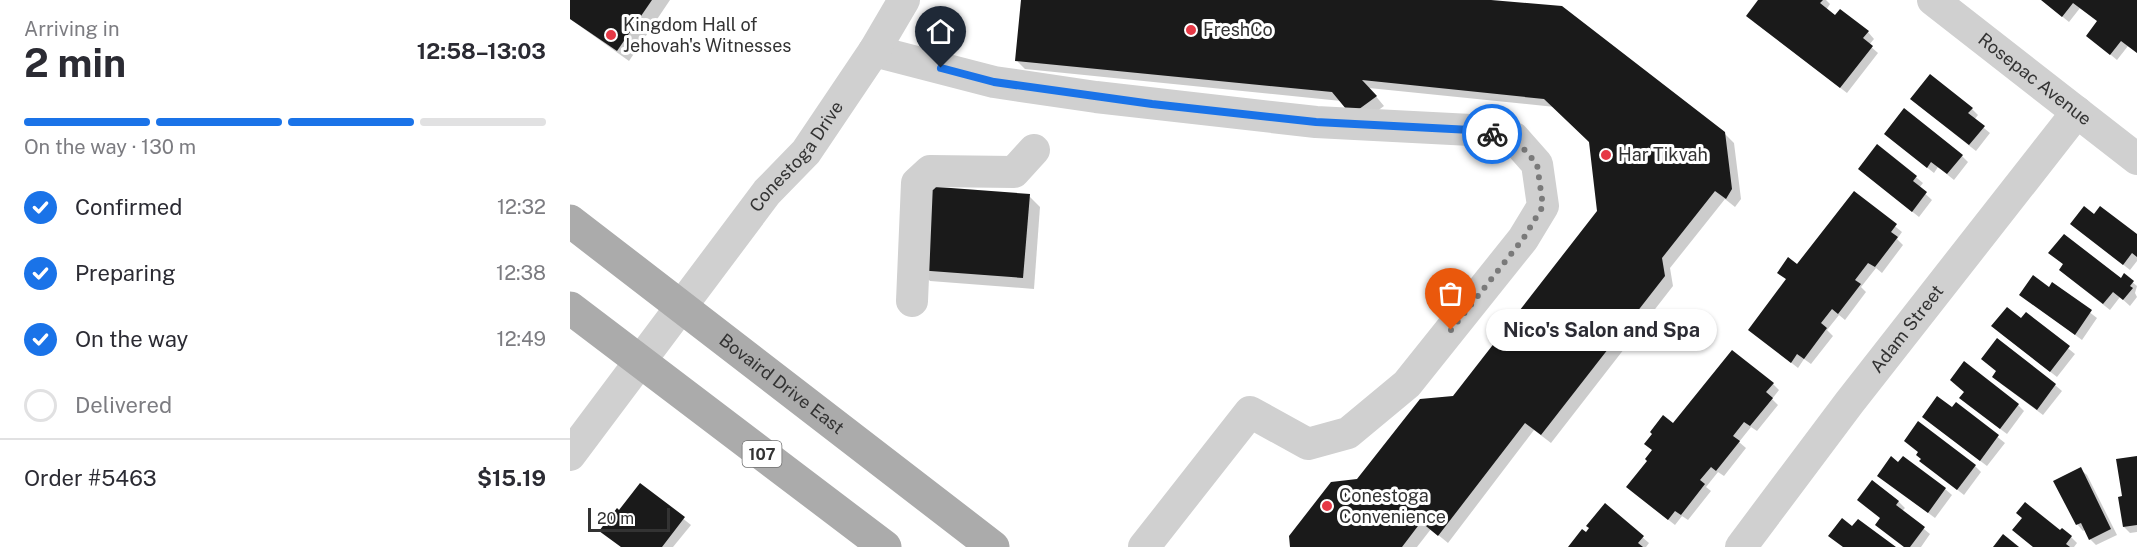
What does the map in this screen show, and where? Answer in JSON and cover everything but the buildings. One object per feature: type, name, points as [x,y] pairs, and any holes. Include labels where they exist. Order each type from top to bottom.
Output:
[{"type":"main road","name":"Bovaird Drive East","points":[[570,221],[993,547]]},
{"type":"main road","name":"107","points":[[570,308],[885,547]]},
{"type":"street","name":"Conestoga Drive","points":[[570,455],[767,192],[806,152],[874,51],[904,0]]},
{"type":"street","name":"Rosepac Avenue","points":[[1933,0],[2137,159]]},
{"type":"street","points":[[874,51],[994,82],[1123,101],[1316,122],[1471,130],[1514,138],[1537,164],[1543,206],[1523,239],[1407,384],[1348,433],[1308,444],[1250,412],[1144,547]]},
{"type":"street","name":"Adam Street","points":[[1741,547],[1849,403],[2078,112]]},
{"type":"street","points":[[912,302],[917,183],[930,171],[1014,172],[1034,150]]},
{"type":"way so far","points":[[1451,330],[1523,239],[1543,206],[1537,164],[1514,138],[1492,134]]},
{"type":"place","name":"FreshCo","points":[[1191,30]]},
{"type":"place","name":"Kingdom Hall of Jehovah's Witnesses","points":[[611,35]]},
{"type":"place","name":"Har Tikvah","points":[[1606,155]]},
{"type":"place","name":"Nico's Salon and Spa","points":[[1451,330]]},
{"type":"place","name":"Conestoga Convenience","points":[[1327,506]]},
{"type":"route","points":[[941,68],[994,82],[1152,104],[1316,122],[1471,130],[1492,134]]}]
